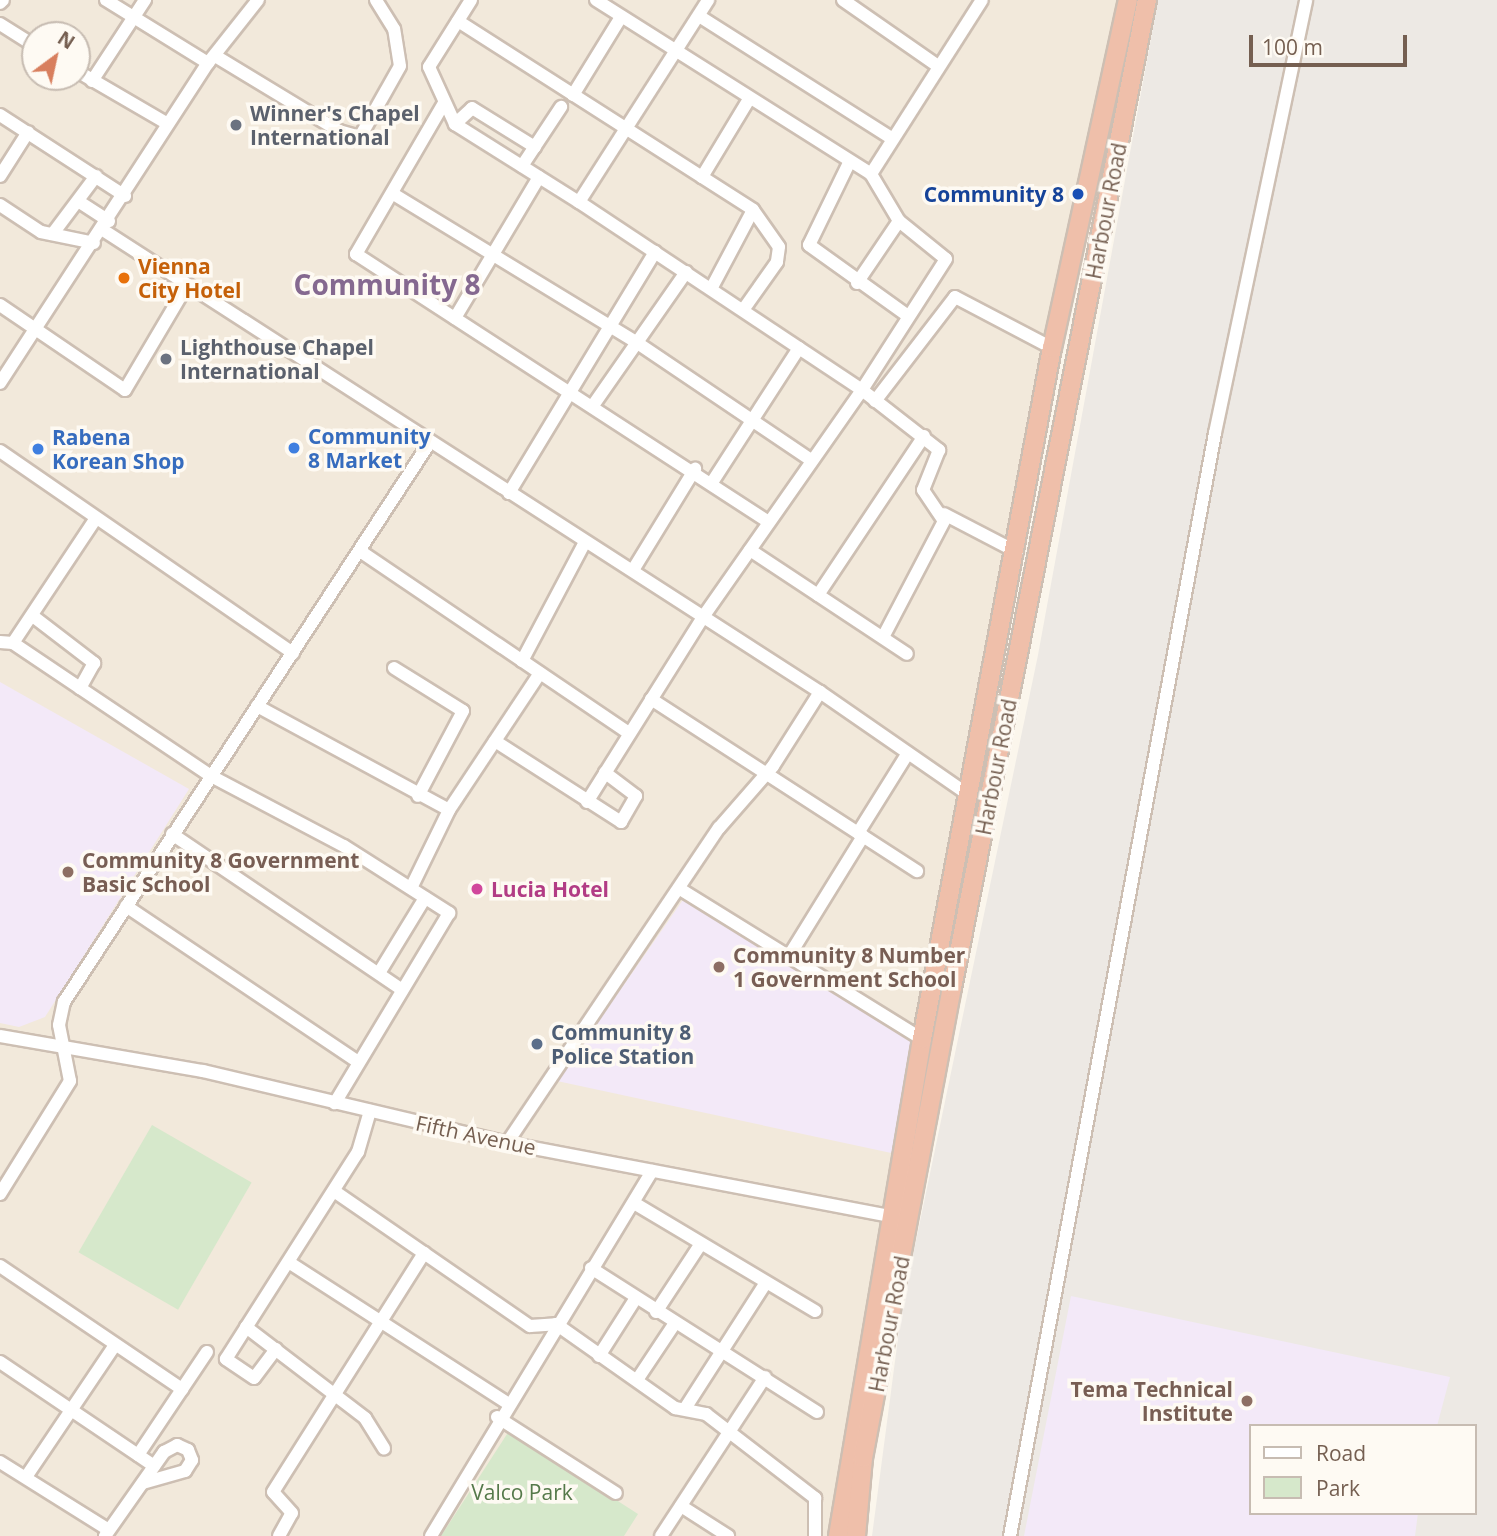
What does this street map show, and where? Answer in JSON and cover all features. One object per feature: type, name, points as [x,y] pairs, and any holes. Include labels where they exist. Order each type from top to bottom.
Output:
[{"type":"highway","name":"Harbour Road","points":[[838,1536],[922,1039],[1017,552],[1052,348],[1128,0]]},
{"type":"highway","name":"Harbour Road","points":[[856,1536],[863,1458],[1147,0]]},
{"type":"street","points":[[106,0],[340,131],[360,137],[400,66],[394,29],[376,0]]},
{"type":"street","points":[[145,0],[92,81],[168,124]]},
{"type":"street","points":[[0,383],[125,196],[168,124],[258,0]]},
{"type":"street","points":[[471,0],[429,67],[455,124],[655,251],[862,390],[924,436],[939,450],[923,491],[944,514],[1017,552]]},
{"type":"street","points":[[587,802],[703,617],[862,390],[946,258],[899,221],[871,174],[849,163],[596,0]]},
{"type":"street","points":[[579,202],[708,0]]},
{"type":"street","points":[[844,0],[938,66]]},
{"type":"street","points":[[871,174],[891,138],[982,0]]},
{"type":"street","points":[[1010,1536],[1215,433],[1306,0]]},
{"type":"street","points":[[699,16],[891,138]]},
{"type":"street","points":[[573,95],[621,17]]},
{"type":"street","points":[[458,21],[753,210],[779,247],[777,262],[743,310]]},
{"type":"street","points":[[0,24],[21,37]]},
{"type":"street","points":[[702,177],[749,99]]},
{"type":"street","points":[[444,103],[394,183],[396,195],[356,254],[571,393],[594,404],[695,469],[712,484],[769,522]]},
{"type":"street","points":[[522,166],[561,107]]},
{"type":"street","points":[[455,124],[472,108],[535,147]]},
{"type":"street","points":[[0,115],[125,196]]},
{"type":"street","points":[[0,176],[28,132]]},
{"type":"street","points":[[849,163],[809,245],[857,283],[908,316]]},
{"type":"street","points":[[54,232],[96,176]]},
{"type":"street","points":[[454,318],[491,251],[539,177]]},
{"type":"street","points":[[396,195],[636,342],[811,460]]},
{"type":"street","points":[[78,201],[187,285],[820,692],[970,796]]},
{"type":"street","points":[[0,205],[41,232],[54,232],[94,243]]},
{"type":"street","points":[[711,289],[753,210]]},
{"type":"street","points":[[857,283],[899,221]]},
{"type":"street","points":[[509,494],[571,393],[606,324],[655,251]]},
{"type":"street","points":[[594,404],[686,272]]},
{"type":"street","points":[[0,305],[125,390],[187,285]]},
{"type":"street","points":[[875,401],[955,297],[1052,348]]},
{"type":"street","points":[[712,484],[799,348]]},
{"type":"street","points":[[818,595],[924,436]]},
{"type":"street","points":[[0,1194],[66,1092],[69,1071],[58,1026],[64,1002],[430,442]]},
{"type":"street","points":[[0,451],[293,653]]},
{"type":"street","points":[[633,570],[695,469]]},
{"type":"street","points":[[883,637],[944,514]]},
{"type":"street","points":[[96,519],[34,617],[7,642],[211,776],[411,888],[449,914],[357,1061],[335,1103]]},
{"type":"street","points":[[522,661],[585,542]]},
{"type":"street","points":[[750,550],[907,654]]},
{"type":"street","points":[[360,551],[629,733]]},
{"type":"street","points":[[34,617],[94,663],[80,688]]},
{"type":"street","points":[[394,668],[463,711],[418,796]]},
{"type":"street","points":[[411,888],[449,810],[540,673]]},
{"type":"street","points":[[507,1143],[719,828],[766,774],[820,692]]},
{"type":"street","points":[[651,699],[917,871]]},
{"type":"street","points":[[257,706],[418,796],[449,810]]},
{"type":"street","points":[[495,741],[587,802],[623,820],[636,796],[605,773]]},
{"type":"street","points":[[789,956],[908,753]]},
{"type":"street","points":[[172,834],[402,990]]},
{"type":"street","points":[[680,889],[922,1039]]},
{"type":"street","points":[[379,973],[425,898]]},
{"type":"street","points":[[126,906],[357,1061]]},
{"type":"street","name":"Fifth Avenue","points":[[0,1036],[63,1050],[203,1071],[507,1143],[891,1216]]},
{"type":"street","points":[[276,1349],[254,1378],[227,1362],[246,1327],[290,1263],[362,1143],[370,1111]]},
{"type":"street","points":[[431,1536],[497,1417],[653,1171]]},
{"type":"street","points":[[334,1191],[530,1326],[556,1324],[675,1408],[697,1408],[815,1498],[815,1536]]},
{"type":"street","points":[[634,1203],[765,1284],[816,1311]]},
{"type":"street","points":[[656,1312],[700,1245]]},
{"type":"street","points":[[279,1536],[292,1513],[272,1495],[424,1253]]},
{"type":"street","points":[[290,1263],[507,1403]]},
{"type":"street","points":[[0,1266],[182,1389]]},
{"type":"street","points":[[591,1268],[673,1325],[720,1351],[754,1377],[765,1377],[817,1412]]},
{"type":"street","points":[[686,1407],[765,1284]]},
{"type":"street","points":[[599,1356],[636,1298]]},
{"type":"street","points":[[637,1380],[673,1325]]},
{"type":"street","points":[[246,1327],[335,1393],[377,1430],[384,1449]]},
{"type":"street","points":[[26,1477],[73,1412],[116,1345]]},
{"type":"street","points":[[138,1455],[207,1352]]},
{"type":"street","points":[[0,1362],[154,1466]]},
{"type":"street","points":[[661,1536],[765,1377]]},
{"type":"street","points":[[497,1417],[616,1493]]},
{"type":"street","points":[[0,1462],[107,1533],[154,1466],[177,1445],[192,1460],[185,1471],[143,1483]]},
{"type":"street","points":[[681,1506],[728,1536]]},
{"type":"shaded area","points":[[0,0],[1119,0],[872,1268],[831,1536],[0,1536]]},
{"type":"shaded area","points":[[1158,0],[1497,0],[1497,1536],[872,1536],[902,1308],[1038,655]]},
{"type":"shaded area","name":"Community 8 Government Basic School","points":[[0,682],[189,789],[45,1017],[19,1027],[0,1023]]},
{"type":"shaded area","name":"Community 8 Number 1 Government School","points":[[687,894],[916,1040],[896,1154],[557,1081]]},
{"type":"shaded area","name":"Tema Technical Institute","points":[[1071,1296],[1450,1377],[1438,1424],[1248,1424],[1248,1515],[1418,1515],[1415,1536],[1024,1536]]},
{"type":"green space","points":[[152,1125],[252,1182],[178,1310],[79,1252]]},
{"type":"green space","name":"Valco Park","points":[[509,1431],[638,1514],[624,1536],[441,1536]]},
{"type":"place","name":"Winner's Chapel International","points":[[236,125]]},
{"type":"place","name":"Community 8","points":[[1078,194]]},
{"type":"place","name":"Vienna City Hotel","points":[[124,278]]},
{"type":"place","name":"Lighthouse Chapel International","points":[[166,359]]},
{"type":"place","name":"Community 8 Market","points":[[294,448]]},
{"type":"place","name":"Rabena Korean Shop","points":[[38,449]]},
{"type":"place","name":"Community 8 Government Basic School","points":[[68,872]]},
{"type":"place","name":"Lucia Hotel","points":[[477,889]]},
{"type":"place","name":"Community 8 Number 1 Government School","points":[[719,967]]},
{"type":"place","name":"Community 8 Police Station","points":[[537,1044]]},
{"type":"place","name":"Tema Technical Institute","points":[[1247,1401]]},
{"type":"district","name":"Community 8","points":[[387,284]]}]
